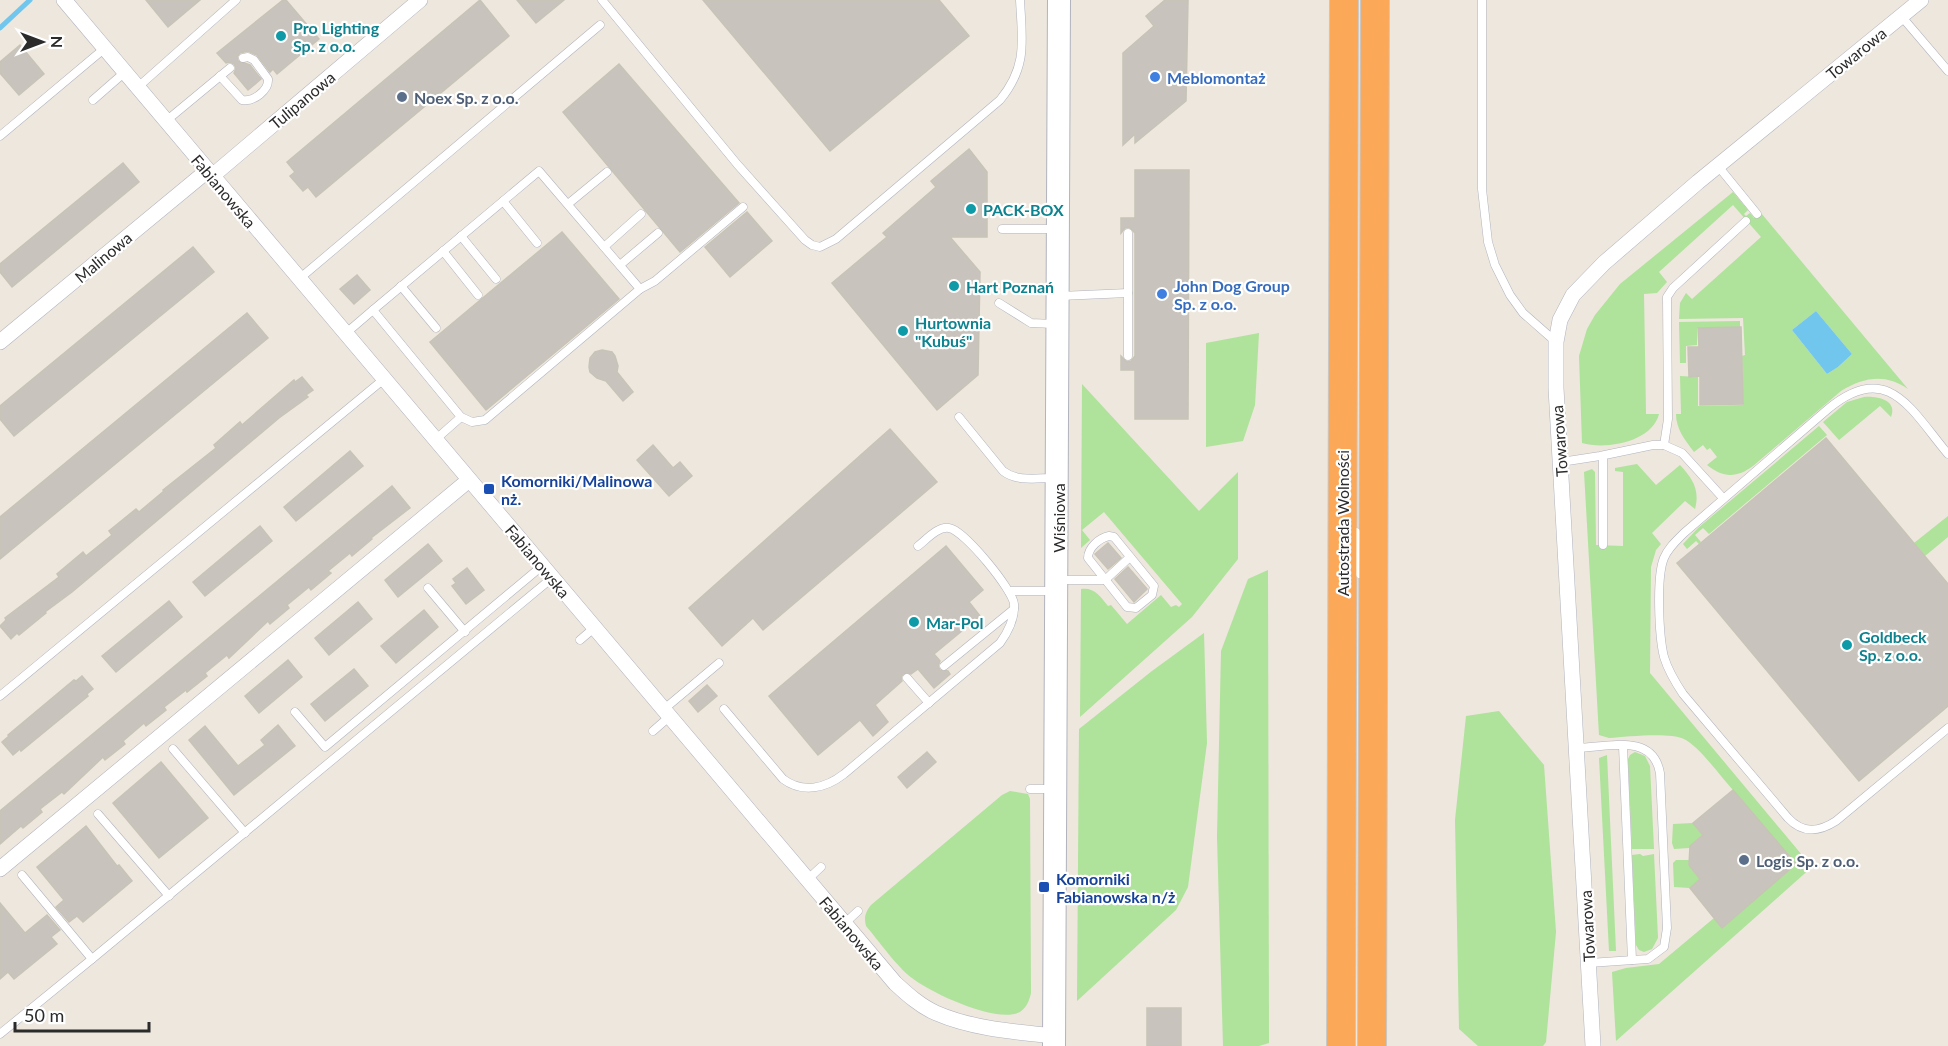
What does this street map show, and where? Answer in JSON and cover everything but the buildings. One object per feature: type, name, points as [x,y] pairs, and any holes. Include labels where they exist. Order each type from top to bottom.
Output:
[{"type":"highway","name":"Autostrada Wolności","points":[[1341,1046],[1344,0]]},
{"type":"highway","name":"Autostrada Wolności","points":[[1372,1046],[1376,0]]},
{"type":"street","name":"Fabianowska","points":[[64,0],[895,983],[934,1013],[966,1023],[1055,1041]]},
{"type":"street","name":"Tulipanowa","points":[[209,174],[420,0]]},
{"type":"street","name":"Wiśniowa","points":[[1055,1041],[1059,0]]},
{"type":"street","name":"Towarowa","points":[[1593,1046],[1556,388],[1556,342],[1560,320],[1573,296],[1604,263],[1718,166],[1921,0]]},
{"type":"street","name":"Malinowa","points":[[0,342],[209,174]]},
{"type":"street","points":[[0,869],[469,480]]},
{"type":"lane","points":[[138,87],[236,0]]},
{"type":"lane","points":[[602,0],[737,164],[799,233],[812,245],[820,247],[836,239],[1004,95],[1020,67],[1022,40],[1020,0]]},
{"type":"lane","points":[[1482,0],[1482,189],[1488,242],[1504,286],[1516,305],[1556,342]]},
{"type":"lane","points":[[1902,16],[1948,71]]},
{"type":"lane","points":[[299,279],[600,25]]},
{"type":"lane","points":[[0,136],[105,48]]},
{"type":"lane","points":[[220,76],[242,100],[253,99],[266,88],[268,79],[254,60],[248,57],[243,58]]},
{"type":"lane","points":[[166,121],[230,68]]},
{"type":"lane","points":[[93,100],[125,72]]},
{"type":"lane","points":[[1718,166],[1757,214]]},
{"type":"lane","points":[[345,334],[539,171],[640,290]]},
{"type":"lane","points":[[567,204],[607,172]]},
{"type":"lane","points":[[503,201],[537,243]]},
{"type":"lane","points":[[373,309],[461,417],[472,422],[485,420],[743,207]]},
{"type":"lane","points":[[604,247],[641,214]]},
{"type":"lane","points":[[1664,445],[1668,419],[1667,297],[1673,288],[1746,221]]},
{"type":"lane","points":[[1002,229],[1059,229]]},
{"type":"lane","points":[[620,265],[658,233]]},
{"type":"lane","points":[[1128,233],[1128,356]]},
{"type":"lane","points":[[461,236],[496,279]]},
{"type":"lane","points":[[443,251],[478,295]]},
{"type":"lane","points":[[401,286],[436,328]]},
{"type":"lane","points":[[1059,296],[1128,293]]},
{"type":"lane","points":[[999,303],[1031,323],[1059,324]]},
{"type":"lane","points":[[0,696],[384,379]]},
{"type":"lane","points":[[1948,454],[1897,395],[1882,388],[1861,389],[1853,392],[1837,402],[1677,539],[1663,561],[1660,578],[1664,657],[1672,676],[1683,694],[1793,823],[1805,830],[1814,831],[1830,826],[1948,728]]},
{"type":"lane","points":[[1343,399],[1352,493]]},
{"type":"lane","points":[[1365,482],[1374,400]]},
{"type":"lane","points":[[435,440],[461,417]]},
{"type":"lane","points":[[959,417],[1008,475],[1021,478],[1058,478]]},
{"type":"lane","points":[[1561,462],[1664,445],[1682,453],[1723,498]]},
{"type":"lane","points":[[1603,456],[1603,545]]},
{"type":"lane","points":[[1357,586],[1358,528]]},
{"type":"lane","points":[[724,709],[783,779],[791,785],[810,788],[836,781],[929,703],[1000,643],[1008,630],[1014,609],[1009,591],[970,542],[953,529],[940,529],[918,546]]},
{"type":"lane","points":[[1112,536],[1130,557],[1153,584],[1155,590],[1139,607],[1130,608],[1089,561],[1088,555],[1090,549],[1104,537],[1112,536]]},
{"type":"lane","points":[[1009,591],[1105,580],[1130,557]]},
{"type":"lane","points":[[295,712],[326,747],[465,632],[547,572]]},
{"type":"lane","points":[[0,1034],[245,833],[547,572]]},
{"type":"lane","points":[[428,588],[465,632]]},
{"type":"lane","points":[[944,666],[1014,609]]},
{"type":"lane","points":[[1341,703],[1351,610]]},
{"type":"lane","points":[[1365,622],[1373,704]]},
{"type":"lane","points":[[580,640],[594,628]]},
{"type":"lane","points":[[653,730],[666,714],[719,663]]},
{"type":"lane","points":[[906,678],[929,703]]},
{"type":"lane","points":[[1623,746],[1632,960]]},
{"type":"lane","points":[[1578,748],[1640,746],[1657,760],[1660,773],[1666,942],[1661,951],[1653,957],[1589,963]]},
{"type":"lane","points":[[173,749],[245,833]]},
{"type":"lane","points":[[1030,789],[1057,789]]},
{"type":"lane","points":[[98,814],[169,896]]},
{"type":"lane","points":[[807,880],[821,867]]},
{"type":"lane","points":[[22,875],[92,958]]},
{"type":"lane","points":[[844,924],[858,911]]},
{"type":"green space","points":[[1733,192],[1748,210],[1744,214],[1746,216],[1750,213],[1754,218],[1761,213],[1908,389],[1883,379],[1866,380],[1849,386],[1753,466],[1741,473],[1724,474],[1707,465],[1717,457],[1710,448],[1707,450],[1703,445],[1694,452],[1682,434],[1676,419],[1676,414],[1681,414],[1680,376],[1698,377],[1698,406],[1743,405],[1742,356],[1745,355],[1743,318],[1679,319],[1680,303],[1686,293],[1692,299],[1761,237],[1733,205],[1659,272],[1667,282],[1657,293],[1644,294],[1646,414],[1659,414],[1655,424],[1627,442],[1603,445],[1582,443],[1579,356],[1587,329],[1595,315],[1620,284]],"holes":[[[1816,311],[1852,354],[1827,374],[1792,330]]]},
{"type":"green space","points":[[1740,321],[1740,327],[1697,328],[1697,345],[1686,346],[1686,363],[1680,363],[1679,322]]},
{"type":"green space","points":[[1259,333],[1255,405],[1243,441],[1206,447],[1206,343]]},
{"type":"green space","points":[[1082,384],[1199,511],[1238,472],[1238,559],[1192,617],[1080,717],[1081,589],[1090,589],[1096,593],[1108,606],[1111,605],[1127,624],[1161,595],[1171,607],[1176,605],[1179,607],[1182,604],[1104,512],[1082,530],[1090,540],[1081,548]]},
{"type":"green space","points":[[1864,397],[1885,400],[1892,407],[1891,417],[1880,406],[1839,440],[1823,422],[1847,402]]},
{"type":"green space","points":[[1819,426],[1827,435],[1709,534],[1703,528],[1695,535],[1701,542],[1699,544],[1696,541],[1687,549],[1683,544],[1698,528]]},
{"type":"green space","points":[[1637,464],[1656,485],[1680,465],[1692,480],[1697,496],[1695,509],[1685,501],[1652,533],[1661,544],[1656,550],[1651,567],[1650,673],[1812,867],[1616,1041],[1612,972],[1659,964],[1714,918],[1722,927],[1733,790],[1703,755],[1684,739],[1658,735],[1609,738],[1599,735],[1584,472],[1592,469],[1595,472],[1596,545],[1623,546],[1623,472],[1615,471],[1615,468]]},
{"type":"green space","points":[[1948,516],[1948,537],[1925,556],[1914,543]]},
{"type":"green space","points":[[1268,570],[1269,1043],[1259,1046],[1223,1046],[1217,837],[1221,651],[1248,579]]},
{"type":"green space","points":[[1204,633],[1207,743],[1188,887],[1176,910],[1077,1001],[1079,729]]},
{"type":"green space","points":[[1499,711],[1544,765],[1556,932],[1546,1042],[1543,1046],[1478,1046],[1459,1029],[1455,820],[1466,716]]},
{"type":"green space","points":[[1635,752],[1645,756],[1650,766],[1654,849],[1632,849],[1628,759]]},
{"type":"green space","points":[[1607,755],[1616,951],[1609,951],[1599,758]]},
{"type":"green space","points":[[1010,791],[1028,794],[1030,799],[1031,993],[1022,1010],[1010,1015],[996,1014],[964,1005],[921,984],[894,961],[866,926],[865,920],[871,905],[1002,795]]},
{"type":"green space","points":[[1693,823],[1703,835],[1689,848],[1674,849],[1673,824]]},
{"type":"green space","points":[[1654,854],[1658,938],[1652,949],[1644,952],[1636,945],[1632,855],[1643,856]]},
{"type":"green space","points":[[1676,860],[1689,860],[1689,865],[1700,879],[1690,888],[1674,887],[1673,863]]},
{"type":"water","points":[[1816,311],[1852,354],[1827,374],[1792,330]]},
{"type":"waterway","points":[[0,28],[30,0]]},
{"type":"place","name":"Pro Lighting Sp. z o.o.","points":[[281,36]]},
{"type":"place","name":"Meblomontaż","points":[[1155,77]]},
{"type":"place","name":"Noex Sp. z o.o.","points":[[402,97]]},
{"type":"place","name":"PACK-BOX","points":[[971,209]]},
{"type":"place","name":"Hart Poznań","points":[[954,286]]},
{"type":"place","name":"John Dog Group Sp. z o.o.","points":[[1162,294]]},
{"type":"place","name":"Hurtownia \"Kubuś\"","points":[[903,331]]},
{"type":"place","name":"Komorniki/Malinowa nż.","points":[[489,489]]},
{"type":"place","name":"Mar-Pol","points":[[914,622]]},
{"type":"place","name":"Goldbeck Sp. z o.o.","points":[[1847,645]]},
{"type":"place","name":"Logis Sp. z o.o.","points":[[1744,860]]},
{"type":"place","name":"Komorniki Fabianowska n/ż","points":[[1044,887]]}]
